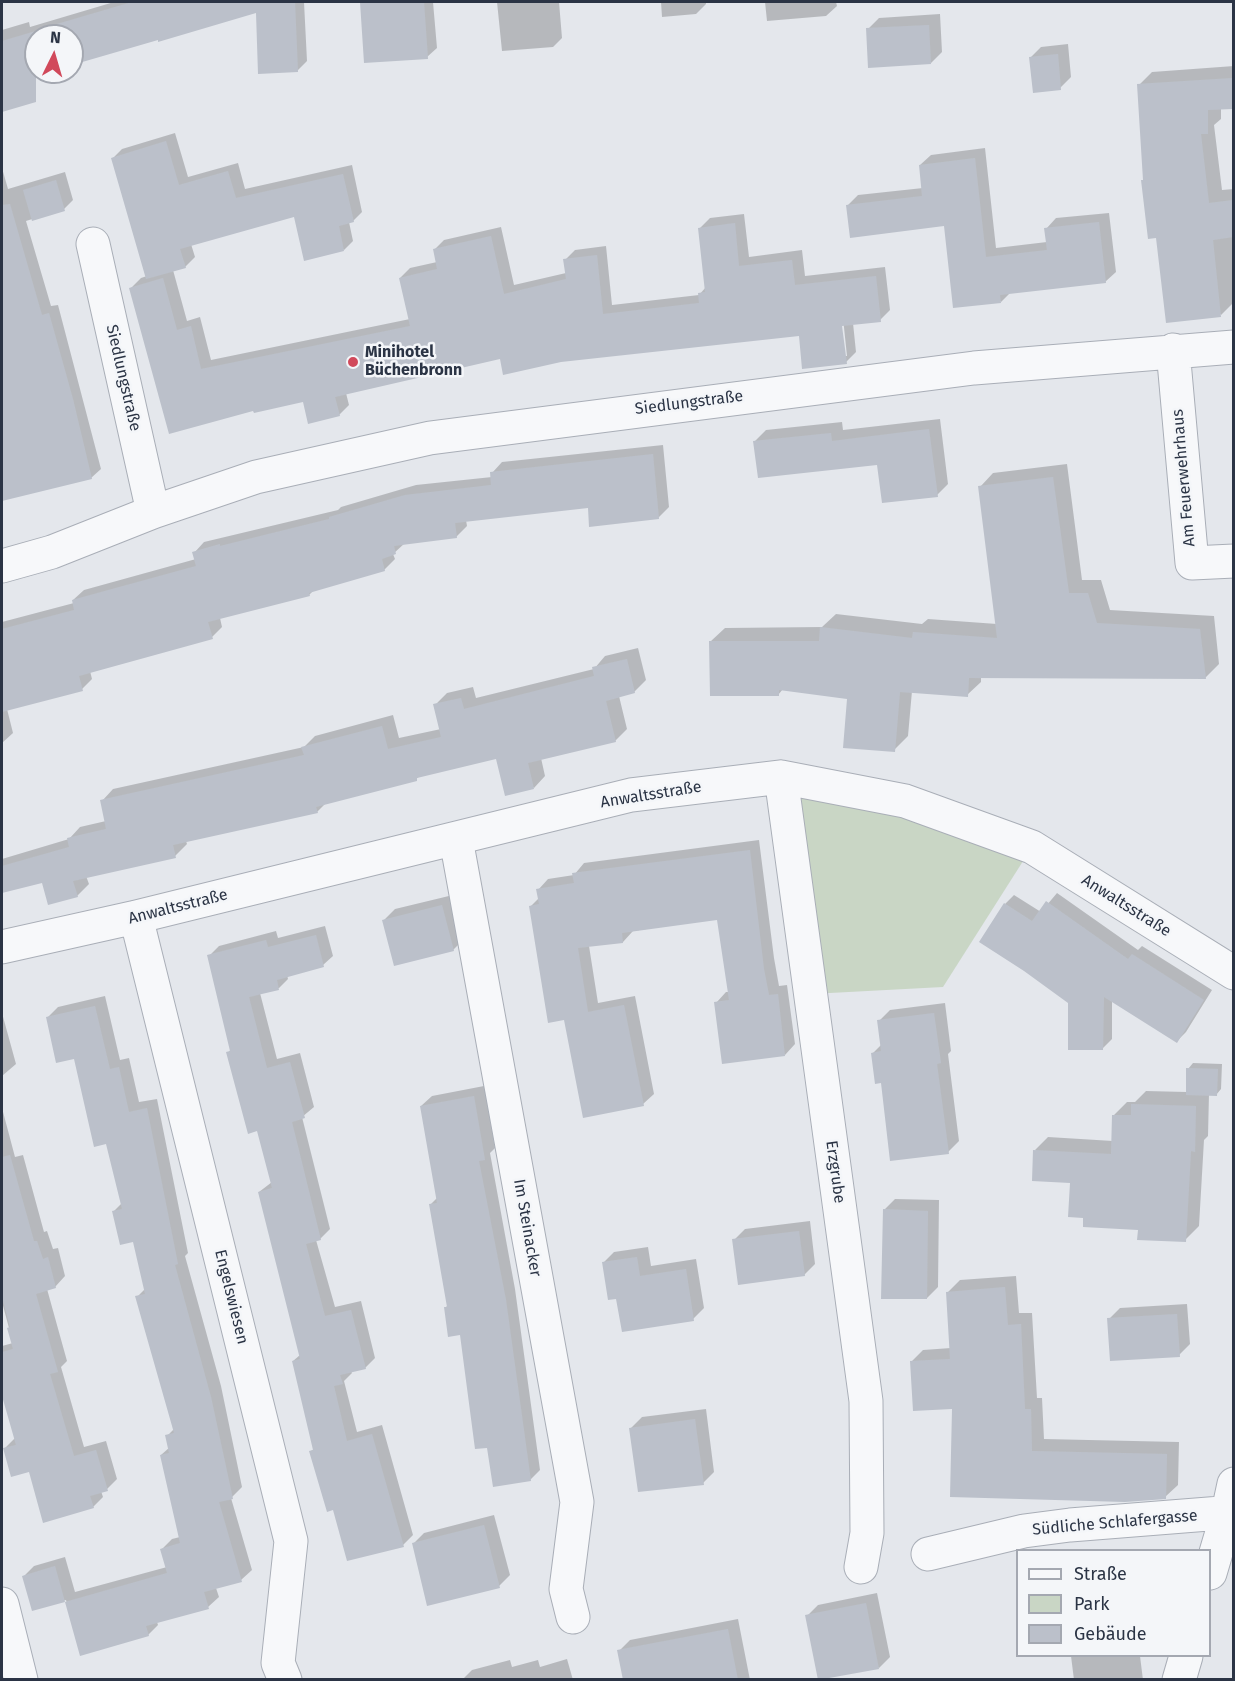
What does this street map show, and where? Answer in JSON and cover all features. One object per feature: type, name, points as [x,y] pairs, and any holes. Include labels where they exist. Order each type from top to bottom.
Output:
[{"type":"street","name":"Siedlungstraße","points":[[93,244],[153,512]]},
{"type":"street","name":"Siedlungstraße","points":[[2,566],[52,552],[153,512],[256,477],[430,438],[974,368],[1173,350],[1233,347]]},
{"type":"street","name":"Am Feuerwehrhaus","points":[[1173,350],[1192,563],[1233,561]]},
{"type":"street","name":"Anwaltsstraße","points":[[2,947],[136,918],[631,795],[781,777],[905,801],[1032,847],[1233,973]]},
{"type":"street","name":"Erzgrube","points":[[781,777],[866,1401],[867,1533],[861,1568]]},
{"type":"street","name":"Im Steinacker","points":[[456,839],[577,1502],[566,1589],[573,1617]]},
{"type":"street","name":"Engelswiesen","points":[[136,918],[291,1541],[278,1663],[285,1680]]},
{"type":"street","name":"Südliche Schlafergasse","points":[[928,1554],[1036,1530],[1232,1503]]},
{"type":"street","points":[[1211,1567],[1232,1503]]},
{"type":"street","points":[[2,1604],[21,1680]]},
{"type":"street","points":[[1179,1680],[1186,1657]]},
{"type":"green space","points":[[781,777],[1032,847],[943,987],[811,994]]},
{"type":"building","points":[[132,2],[295,2],[298,72],[258,74],[256,13],[84,62],[84,24],[57,24]]},
{"type":"building","points":[[360,2],[424,2],[428,59],[364,63]]},
{"type":"building","points":[[929,25],[931,64],[868,68],[866,28]]},
{"type":"building","points":[[24,35],[24,84],[36,84],[36,102],[2,112],[2,41]]},
{"type":"building","points":[[1058,54],[1061,90],[1033,93],[1029,57]]},
{"type":"building","points":[[1233,78],[1233,109],[1208,110],[1208,134],[1201,134],[1209,203],[1233,200],[1233,237],[1213,240],[1221,317],[1166,323],[1156,238],[1148,239],[1141,180],[1143,180],[1137,84]]},
{"type":"building","points":[[166,141],[179,185],[228,171],[236,198],[343,174],[354,222],[339,226],[344,251],[304,261],[294,217],[180,249],[186,268],[146,279],[111,158]]},
{"type":"building","points":[[975,158],[986,257],[1047,250],[1044,228],[1099,222],[1106,283],[1000,295],[1001,303],[953,308],[944,226],[850,238],[846,205],[922,196],[919,165]]},
{"type":"building","points":[[56,180],[65,211],[32,221],[23,190]]},
{"type":"building","points":[[10,204],[42,315],[49,313],[92,479],[2,501],[2,205]]},
{"type":"building","points":[[735,223],[739,266],[792,260],[795,285],[876,276],[881,322],[842,326],[847,364],[802,369],[799,336],[561,362],[503,375],[500,359],[335,397],[340,416],[308,424],[303,402],[254,413],[253,411],[169,434],[129,288],[163,278],[177,330],[191,326],[201,369],[410,326],[399,278],[437,269],[433,249],[491,236],[504,294],[566,279],[563,259],[597,255],[603,314],[699,303],[698,293],[705,292],[698,228]]},
{"type":"building","points":[[929,429],[938,497],[882,503],[877,465],[758,478],[753,441],[831,433],[832,441]]},
{"type":"building","points":[[653,454],[659,519],[589,527],[588,508],[455,523],[457,538],[394,546],[396,554],[382,559],[385,571],[309,593],[310,596],[208,622],[213,639],[79,676],[83,691],[2,712],[2,629],[74,610],[72,600],[196,566],[192,552],[329,519],[329,517],[405,495],[491,485],[490,472]]},
{"type":"building","points":[[1053,477],[1069,593],[1088,593],[1097,623],[1200,629],[1206,679],[969,678],[968,697],[900,692],[895,752],[843,748],[847,699],[779,690],[779,696],[710,696],[709,641],[819,641],[820,627],[912,638],[913,632],[997,638],[978,486]]},
{"type":"building","points":[[627,659],[635,693],[606,701],[616,742],[528,763],[534,789],[505,796],[496,759],[417,778],[417,781],[316,807],[318,813],[173,845],[176,858],[73,881],[78,897],[48,905],[42,883],[2,893],[2,866],[69,847],[67,838],[106,829],[100,800],[304,755],[301,747],[382,726],[388,749],[441,737],[433,704],[461,698],[464,709],[594,676],[592,667]]},
{"type":"building","points":[[750,850],[764,969],[769,995],[778,994],[785,1056],[722,1064],[714,1002],[729,1000],[717,920],[622,933],[623,943],[578,948],[588,1012],[624,1005],[644,1106],[583,1118],[564,1020],[548,1023],[529,906],[539,904],[536,889],[574,883],[572,873]]},
{"type":"building","points":[[1046,901],[1128,959],[1132,954],[1204,1000],[1177,1043],[1104,997],[1103,1050],[1068,1050],[1068,1003],[979,942],[1004,903],[1032,921]]},
{"type":"building","points":[[442,905],[454,951],[394,966],[382,920]]},
{"type":"building","points":[[316,935],[324,967],[277,980],[279,990],[249,997],[267,1068],[290,1062],[305,1118],[292,1122],[321,1240],[306,1244],[325,1316],[351,1310],[366,1369],[340,1375],[343,1384],[334,1386],[347,1441],[372,1434],[404,1547],[347,1561],[333,1510],[327,1512],[309,1451],[313,1450],[292,1361],[300,1359],[258,1192],[272,1188],[257,1131],[248,1134],[226,1052],[230,1051],[207,955],[266,940],[268,947]]},
{"type":"building","points":[[95,1006],[110,1069],[119,1067],[129,1112],[147,1108],[178,1264],[175,1265],[211,1397],[233,1499],[219,1502],[242,1582],[204,1592],[209,1609],[146,1626],[149,1636],[80,1656],[65,1602],[167,1573],[160,1549],[180,1543],[160,1455],[169,1453],[165,1435],[174,1433],[135,1296],[145,1294],[133,1242],[120,1245],[112,1211],[122,1209],[106,1144],[94,1147],[74,1059],[56,1063],[46,1017]]},
{"type":"building","points":[[934,1013],[941,1063],[937,1064],[949,1154],[890,1161],[881,1083],[875,1084],[871,1053],[881,1051],[877,1020]]},
{"type":"building","points":[[1186,1068],[1218,1069],[1217,1096],[1186,1095]]},
{"type":"building","points":[[474,1096],[485,1160],[479,1161],[506,1300],[531,1481],[493,1487],[487,1448],[475,1449],[460,1335],[448,1337],[444,1307],[447,1307],[429,1204],[437,1203],[420,1106]]},
{"type":"building","points":[[1131,1104],[1196,1106],[1195,1152],[1191,1151],[1186,1242],[1137,1240],[1138,1230],[1083,1227],[1083,1218],[1068,1217],[1070,1183],[1032,1181],[1033,1150],[1111,1154],[1112,1115],[1131,1115]]},
{"type":"building","points":[[10,1155],[34,1241],[37,1241],[43,1259],[48,1257],[56,1288],[36,1294],[58,1372],[50,1374],[74,1456],[96,1450],[108,1491],[90,1496],[94,1508],[43,1523],[29,1472],[11,1477],[3,1448],[16,1445],[2,1396],[2,1352],[13,1349],[2,1297],[2,1157]]},
{"type":"building","points":[[883,1209],[928,1211],[927,1299],[881,1299]]},
{"type":"building","points":[[799,1231],[805,1276],[738,1285],[732,1239]]},
{"type":"building","points":[[637,1257],[640,1276],[686,1269],[694,1321],[622,1332],[616,1299],[608,1300],[602,1262]]},
{"type":"building","points":[[1005,1287],[1008,1325],[1021,1324],[1025,1409],[1031,1409],[1032,1451],[1167,1454],[1166,1499],[1125,1502],[950,1497],[952,1409],[913,1411],[910,1361],[950,1359],[946,1292]]},
{"type":"building","points":[[1177,1314],[1180,1357],[1110,1361],[1107,1318]]},
{"type":"building","points":[[695,1419],[704,1485],[638,1492],[629,1428]]},
{"type":"building","points":[[484,1525],[500,1588],[427,1606],[412,1543]]},
{"type":"building","points":[[55,1566],[65,1602],[32,1611],[22,1576]]},
{"type":"building","points":[[866,1603],[879,1669],[818,1680],[805,1615]]},
{"type":"building","points":[[728,1629],[738,1680],[623,1680],[617,1650]]},
{"type":"place","name":"Minihotel Büchenbronn","points":[[353,362]]}]
